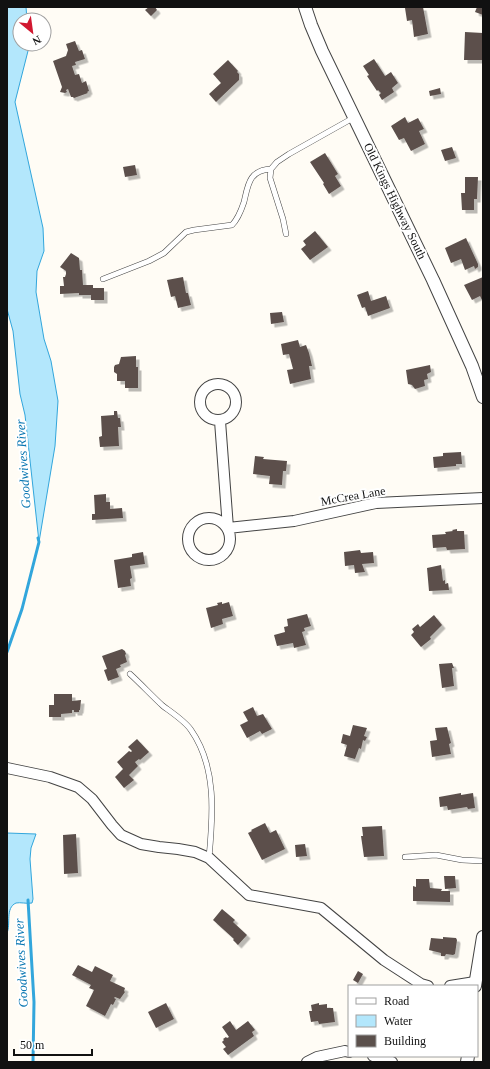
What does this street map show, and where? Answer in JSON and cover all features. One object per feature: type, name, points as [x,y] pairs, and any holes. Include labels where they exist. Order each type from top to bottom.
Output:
[{"type":"street","name":"Old Kings Highway South","points":[[305,7],[322,51],[433,280],[472,366],[483,396]]},
{"type":"street","points":[[220,421],[230,544],[227,552],[220,558],[212,560],[204,560],[191,550],[188,542],[188,534],[196,522],[206,518],[215,518],[228,528]]},
{"type":"street","name":"McCrea Lane","points":[[228,528],[294,521],[376,503],[483,498]]},
{"type":"street","points":[[7,768],[50,777],[78,787],[92,800],[122,835],[141,844],[178,848],[195,852],[209,858],[249,894],[321,908],[384,960],[424,985]]},
{"type":"street","points":[[462,985],[475,984],[483,937]]},
{"type":"street","points":[[307,1062],[317,1057],[345,1051],[348,1052]]},
{"type":"street","points":[[376,1057],[392,1062]]},
{"type":"lane","points":[[286,234],[283,219],[270,178],[271,169],[283,158],[354,118]]},
{"type":"lane","points":[[103,279],[149,261],[164,252],[186,232],[232,225],[236,220],[243,204],[251,177],[265,170],[271,169]]},
{"type":"lane","points":[[130,674],[156,700],[191,729],[205,756],[208,766],[213,814],[209,858]]},
{"type":"lane","points":[[405,857],[436,855],[462,860],[483,861]]},
{"type":"water","points":[[7,7],[26,7],[26,12],[12,12],[12,52],[28,52],[15,102],[43,228],[44,251],[37,271],[36,292],[44,339],[51,361],[58,401],[55,446],[39,542],[25,415],[20,394],[13,331],[7,309]]},
{"type":"water","points":[[7,833],[36,834],[31,848],[30,859],[32,903],[16,903],[13,905],[9,912],[7,933]]},
{"type":"building","points":[[149,7],[155,7],[157,10],[151,16],[145,10]]},
{"type":"building","points":[[423,7],[428,34],[414,37],[412,20],[407,21],[405,8]]},
{"type":"building","points":[[477,7],[483,7],[483,15],[475,12]]},
{"type":"building","points":[[465,32],[483,33],[483,60],[464,60]]},
{"type":"building","points":[[75,41],[79,51],[82,50],[85,59],[75,62],[76,65],[72,66],[75,75],[79,74],[82,83],[86,81],[89,91],[87,92],[88,93],[74,98],[71,97],[68,89],[65,93],[60,92],[62,87],[53,61],[66,56],[68,50],[66,44]]},
{"type":"building","points":[[374,59],[385,76],[391,72],[398,83],[392,88],[394,92],[382,100],[379,95],[381,93],[378,90],[377,91],[367,76],[369,75],[363,66]]},
{"type":"building","points":[[228,60],[238,71],[239,80],[216,102],[209,94],[221,83],[213,74]]},
{"type":"building","points":[[440,88],[441,94],[430,96],[429,91]]},
{"type":"building","points":[[405,117],[408,123],[418,118],[424,129],[419,131],[425,144],[411,151],[404,138],[399,140],[391,126]]},
{"type":"building","points":[[452,147],[456,158],[445,161],[441,150]]},
{"type":"building","points":[[325,153],[338,174],[335,176],[341,186],[329,194],[323,184],[324,183],[310,162]]},
{"type":"building","points":[[135,165],[137,175],[125,177],[123,167]]},
{"type":"building","points":[[465,177],[478,177],[477,199],[474,199],[474,210],[462,210],[461,193],[465,193]]},
{"type":"building","points":[[315,231],[328,247],[310,260],[301,249],[306,245],[303,241]]},
{"type":"building","points":[[466,238],[478,264],[478,267],[475,269],[474,266],[465,270],[461,259],[451,263],[445,248]]},
{"type":"building","points":[[71,253],[79,258],[80,270],[82,270],[83,285],[93,285],[93,288],[104,288],[104,300],[91,300],[91,295],[79,295],[79,293],[60,294],[60,286],[64,286],[63,277],[65,277],[66,271],[60,267]]},
{"type":"building","points":[[183,277],[186,293],[188,293],[191,305],[178,308],[175,296],[171,297],[167,280]]},
{"type":"building","points":[[483,277],[483,302],[480,296],[472,300],[464,285]]},
{"type":"building","points":[[368,291],[371,301],[386,296],[390,308],[368,316],[365,307],[362,308],[357,295]]},
{"type":"building","points":[[282,312],[284,322],[271,324],[270,313]]},
{"type":"building","points":[[298,340],[300,347],[306,345],[309,353],[312,366],[309,366],[311,379],[290,384],[287,370],[293,369],[289,354],[283,355],[281,344]]},
{"type":"building","points":[[136,356],[136,367],[138,367],[138,388],[125,388],[125,381],[117,381],[117,374],[114,372],[114,367],[115,365],[119,364],[121,357]]},
{"type":"building","points":[[430,365],[431,372],[427,374],[428,379],[424,380],[425,386],[415,389],[412,385],[408,384],[406,370]]},
{"type":"building","points":[[114,411],[117,411],[118,418],[120,418],[121,427],[118,427],[119,446],[100,447],[99,437],[102,436],[101,416],[114,415]]},
{"type":"building","points":[[461,452],[462,464],[434,468],[433,457],[443,456],[443,453]]},
{"type":"building","points":[[255,456],[264,457],[263,459],[287,461],[286,471],[283,471],[282,485],[269,484],[270,476],[253,474]]},
{"type":"building","points":[[106,494],[106,502],[110,502],[110,509],[122,508],[123,518],[92,520],[92,514],[95,514],[94,495]]},
{"type":"building","points":[[457,529],[457,531],[464,531],[465,549],[447,550],[446,547],[433,548],[432,535],[446,534],[445,532]]},
{"type":"building","points":[[360,550],[361,553],[373,552],[374,563],[362,564],[365,572],[355,573],[354,565],[345,566],[344,552]]},
{"type":"building","points":[[143,552],[145,564],[130,566],[132,578],[130,579],[131,586],[118,588],[114,560],[132,557],[132,554]]},
{"type":"building","points":[[441,565],[443,581],[445,580],[445,584],[448,583],[449,590],[429,591],[427,568]]},
{"type":"building","points":[[222,602],[222,604],[229,602],[233,616],[222,619],[223,624],[211,628],[206,608],[218,605],[217,603]]},
{"type":"building","points":[[307,614],[311,626],[304,628],[305,631],[302,632],[306,645],[294,648],[293,643],[277,646],[274,635],[285,632],[284,627],[288,626],[287,619]]},
{"type":"building","points":[[434,615],[442,625],[430,637],[431,639],[421,647],[411,635],[414,632],[412,629],[418,624],[420,627]]},
{"type":"building","points":[[122,649],[125,651],[127,662],[120,665],[121,667],[116,669],[119,677],[108,681],[104,670],[107,669],[102,656]]},
{"type":"building","points":[[452,663],[454,668],[452,668],[454,686],[442,688],[439,664]]},
{"type":"building","points":[[54,694],[72,694],[72,701],[81,700],[79,712],[74,712],[74,710],[72,710],[72,713],[61,714],[61,717],[49,717],[49,705],[54,705]]},
{"type":"building","points":[[253,707],[257,716],[263,714],[272,729],[262,734],[260,731],[247,738],[240,725],[248,721],[243,712]]},
{"type":"building","points":[[353,725],[367,728],[364,736],[367,737],[365,741],[363,740],[361,749],[359,748],[355,759],[344,756],[347,745],[341,743],[343,734],[350,736]]},
{"type":"building","points":[[447,727],[451,743],[449,744],[451,754],[432,757],[430,741],[437,740],[435,728]]},
{"type":"building","points":[[137,739],[149,752],[140,760],[139,759],[135,762],[138,766],[129,775],[134,780],[124,788],[115,777],[123,769],[117,762],[129,751],[132,751],[128,747]]},
{"type":"building","points":[[461,793],[461,795],[473,793],[475,808],[468,809],[467,807],[448,810],[447,806],[440,807],[439,797]]},
{"type":"building","points":[[265,823],[270,833],[276,830],[285,849],[262,860],[248,833]]},
{"type":"building","points":[[382,826],[384,856],[364,857],[361,836],[363,836],[362,827]]},
{"type":"building","points":[[76,834],[78,873],[64,874],[63,835]]},
{"type":"building","points":[[305,844],[307,856],[296,857],[295,845]]},
{"type":"building","points":[[444,876],[455,876],[456,888],[445,889]]},
{"type":"building","points":[[416,879],[429,879],[430,888],[442,889],[441,891],[450,891],[450,902],[413,901],[413,886],[416,887]]},
{"type":"building","points":[[222,909],[235,920],[233,922],[247,935],[238,945],[233,940],[234,939],[213,920]]},
{"type":"building","points":[[443,937],[456,938],[455,954],[446,954],[445,956],[441,956],[441,953],[429,950],[431,938],[443,939]]},
{"type":"building","points":[[78,965],[92,972],[95,966],[113,975],[110,981],[125,988],[125,992],[120,999],[114,998],[116,999],[113,1005],[111,1004],[105,1016],[86,1006],[94,990],[89,988],[91,985],[72,975]]},
{"type":"building","points":[[358,971],[363,974],[358,983],[353,980]]},
{"type":"building","points":[[166,1003],[174,1019],[156,1028],[148,1012]]},
{"type":"building","points":[[319,1003],[319,1005],[327,1004],[327,1008],[333,1008],[335,1022],[319,1024],[318,1021],[311,1022],[309,1011],[312,1011],[311,1005]]},
{"type":"building","points":[[230,1021],[236,1030],[248,1021],[255,1030],[252,1032],[254,1036],[228,1055],[223,1049],[226,1047],[222,1042],[224,1040],[223,1039],[229,1037],[222,1027]]},
{"type":"waterway","name":"Goodwives River","points":[[7,652],[22,609],[39,542],[38,538]]},
{"type":"waterway","name":"Goodwives River","points":[[28,900],[34,1002],[33,1062]]}]
